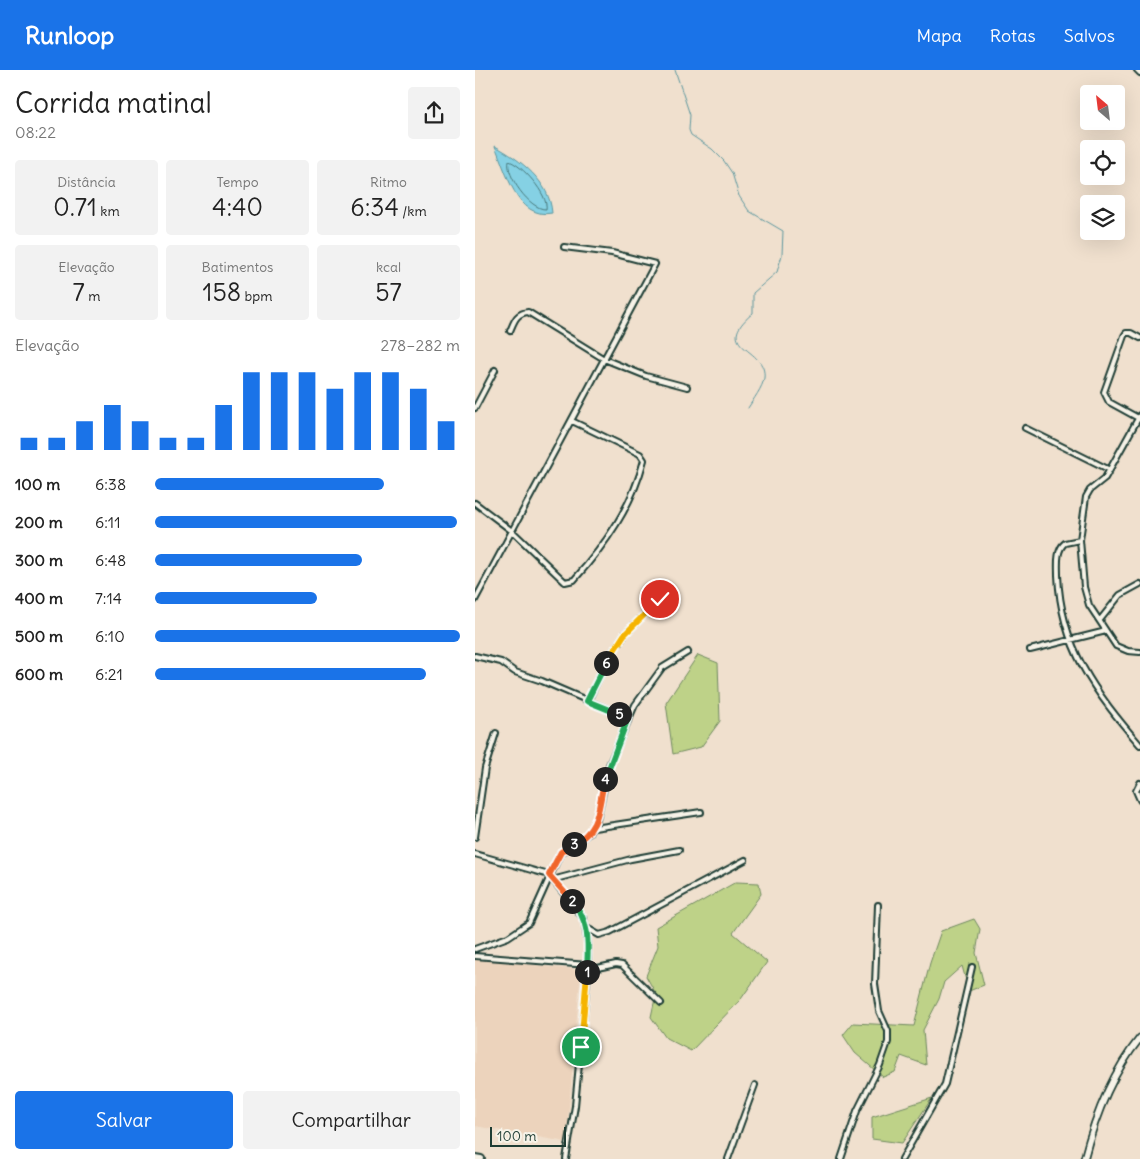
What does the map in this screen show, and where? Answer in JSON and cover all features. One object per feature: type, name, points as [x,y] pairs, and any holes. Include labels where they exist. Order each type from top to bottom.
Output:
[{"type":"main road","points":[[1085,1159],[1098,1112],[1120,1069],[1140,1038]]},
{"type":"main road","points":[[475,1158],[481,1159]]},
{"type":"street","points":[[1137,70],[1140,74]]},
{"type":"street","points":[[475,600],[655,264],[612,253],[564,247]]},
{"type":"street","points":[[510,331],[517,316],[522,312],[528,312],[604,359],[646,376],[687,387]]},
{"type":"street","points":[[1140,338],[1131,333],[1127,333],[1124,336],[1104,392],[1109,402],[1139,418],[1110,470],[1101,482],[1090,490],[1086,497],[1080,540],[1086,598],[1112,642],[1122,650],[1140,652]]},
{"type":"street","points":[[475,408],[495,370]]},
{"type":"street","points":[[475,504],[511,531],[565,582],[570,582],[598,552],[620,519],[643,458],[640,454],[572,421]]},
{"type":"street","points":[[1025,428],[1110,470]]},
{"type":"street","points":[[1080,540],[1063,544],[1059,558],[1059,600],[1071,639],[1089,680],[1140,744]]},
{"type":"street","points":[[1100,620],[1120,595],[1140,584]]},
{"type":"street","points":[[587,701],[605,664],[624,635],[660,599]]},
{"type":"street","points":[[1030,650],[1106,631]]},
{"type":"street","points":[[475,949],[508,937],[525,927],[539,904],[549,875],[561,852],[585,837],[593,828],[607,772],[628,718],[658,672],[688,652]]},
{"type":"street","points":[[475,656],[501,662],[510,670],[543,681],[628,718]]},
{"type":"street","points":[[475,837],[485,768],[496,732]]},
{"type":"street","points":[[1140,783],[1136,792],[1140,800]]},
{"type":"street","points":[[593,828],[701,812]]},
{"type":"street","points":[[552,880],[631,859],[679,850]]},
{"type":"street","points":[[475,854],[549,875],[581,912],[587,928],[588,967],[575,1106],[566,1159]]},
{"type":"street","points":[[587,928],[599,935],[610,932],[745,860]]},
{"type":"street","points":[[841,1159],[857,1111],[880,1066],[888,1042],[889,1031],[879,1011],[875,984],[878,905]]},
{"type":"street","points":[[475,956],[588,967],[622,965],[661,1003]]},
{"type":"street","points":[[902,1159],[945,1084],[972,966]]},
{"type":"street","points":[[728,1159],[755,1085]]},
{"type":"shaded area","points":[[475,959],[581,970],[566,1142],[475,1126]]},
{"type":"green space","points":[[698,655],[718,663],[720,721],[701,747],[673,754],[666,703]]},
{"type":"green space","points":[[736,882],[759,883],[761,894],[733,933],[767,962],[741,999],[691,1051],[666,1038],[651,1017],[656,994],[646,976],[658,946],[656,927]]},
{"type":"green space","points":[[974,919],[980,929],[976,953],[984,985],[969,991],[962,966],[944,982],[939,999],[923,1030],[926,1065],[901,1056],[895,1072],[883,1077],[855,1053],[843,1035],[853,1023],[914,1026],[930,963],[941,931]]},
{"type":"green space","points":[[932,1098],[902,1143],[872,1139],[872,1117]]},
{"type":"water","points":[[495,146],[515,158],[533,173],[546,191],[552,213],[540,213],[530,209],[521,201],[509,180]]},
{"type":"waterway","points":[[675,70],[690,115],[689,130],[691,135],[712,149],[724,161],[732,173],[739,196],[749,211],[783,231],[782,255],[777,272],[753,293],[753,313],[741,325],[737,334],[739,341],[758,360],[763,368],[763,382],[748,408]]},
{"type":"route","points":[[581,1047],[589,954],[587,928],[581,912],[549,875],[561,852],[579,842],[593,828],[597,820],[601,794],[614,751],[628,718],[587,701],[613,650],[624,635],[660,599]]}]
